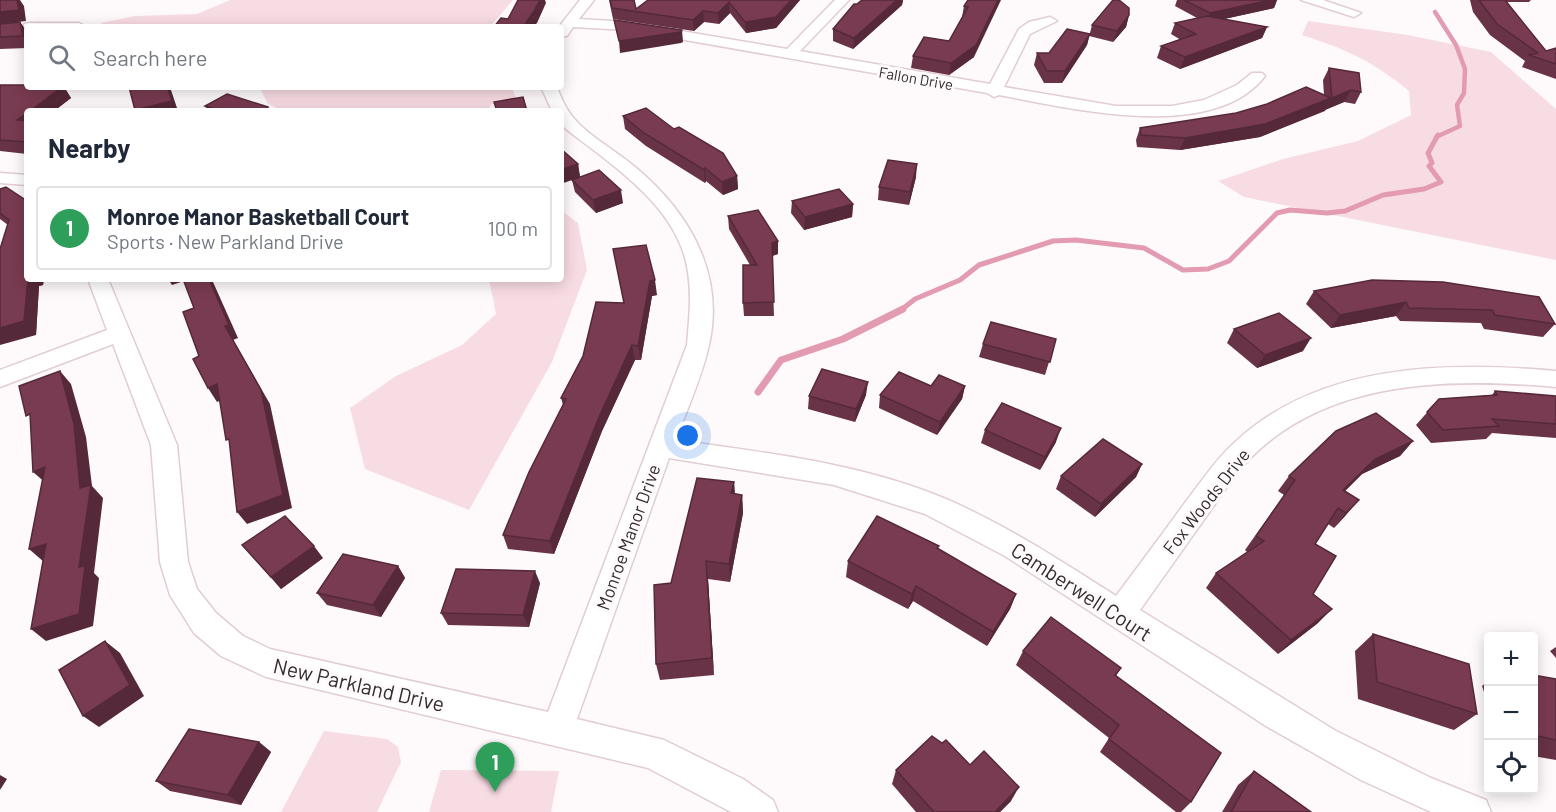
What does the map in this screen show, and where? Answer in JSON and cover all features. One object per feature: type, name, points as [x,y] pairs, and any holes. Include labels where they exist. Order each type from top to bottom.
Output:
[{"type":"street","points":[[565,29],[587,0]]},
{"type":"street","points":[[789,55],[842,0]]},
{"type":"street","points":[[1308,0],[1354,13]]},
{"type":"street","points":[[994,92],[1024,32],[1034,25],[1050,21]]},
{"type":"street","name":"Fallon Drive","points":[[565,29],[628,27],[1093,109],[1160,112],[1197,107],[1227,98],[1245,88],[1257,76]]},
{"type":"street","name":"Monroe Manor Drive","points":[[550,90],[558,108]]},
{"type":"street","name":"Monroe Manor Drive","points":[[557,730],[699,337],[702,288],[695,252],[672,211],[663,200],[564,116]]},
{"type":"street","points":[[0,178],[24,180]]},
{"type":"street","name":"New Parkland Drive","points":[[99,282],[164,445],[174,562],[185,595],[205,623],[232,646],[266,663],[652,752],[731,791],[761,812]]},
{"type":"street","points":[[0,379],[118,334]]},
{"type":"street","name":"Fox Woods Drive","points":[[1120,614],[1222,473],[1243,449],[1280,421],[1324,399],[1372,385],[1409,378],[1509,375],[1556,379]]},
{"type":"street","name":"Camberwell Court","points":[[660,447],[819,471],[888,489],[935,506],[1003,540],[1300,730],[1342,753],[1474,812]]},
{"type":"shaded area","points":[[230,0],[513,0],[493,24],[100,23],[135,16],[197,14]]},
{"type":"shaded area","points":[[1308,21],[1408,35],[1491,52],[1556,109],[1556,260],[1244,197],[1218,181],[1283,159],[1358,141],[1411,115],[1409,91],[1359,57],[1302,35]]},
{"type":"shaded area","points":[[261,90],[513,90],[517,101],[492,104],[489,108],[278,108],[268,104]]},
{"type":"shaded area","points":[[564,212],[578,223],[587,270],[552,362],[469,510],[365,469],[350,408],[396,376],[462,345],[496,314],[490,282],[564,282]]},
{"type":"shaded area","points":[[324,731],[387,739],[398,747],[401,762],[377,812],[281,812]]},
{"type":"shaded area","points":[[441,770],[559,771],[551,812],[429,812]]},
{"type":"building","points":[[0,0],[17,0],[19,10],[0,12]]},
{"type":"building","points":[[518,0],[540,0],[525,24],[496,24],[501,18],[508,19]]},
{"type":"building","points":[[610,0],[634,0],[636,9],[648,0],[791,0],[776,17],[745,22],[729,2],[718,13],[703,11],[693,20],[612,8]]},
{"type":"building","points":[[862,0],[897,0],[854,38],[833,29],[854,4]]},
{"type":"building","points":[[968,0],[998,0],[976,45],[951,63],[913,56],[924,37],[949,41],[968,7],[964,6]]},
{"type":"building","points":[[1113,0],[1119,0],[1129,8],[1129,15],[1117,31],[1092,25]]},
{"type":"building","points":[[1184,0],[1271,0],[1210,13]]},
{"type":"building","points":[[1479,0],[1505,0],[1546,51],[1556,48],[1556,64],[1529,55],[1538,53],[1497,24]]},
{"type":"building","points":[[1207,16],[1267,27],[1185,57],[1161,46],[1196,34],[1175,23]]},
{"type":"building","points":[[614,20],[682,30],[619,41]]},
{"type":"building","points":[[20,22],[23,36],[0,37],[0,24]]},
{"type":"building","points":[[1067,29],[1090,34],[1065,71],[1047,71],[1037,53],[1049,53]]},
{"type":"building","points":[[1329,68],[1359,73],[1361,92],[1351,90],[1332,98]]},
{"type":"building","points":[[0,85],[24,85],[24,90],[58,90],[34,108],[24,108],[24,115],[17,120],[24,121],[24,142],[0,140]]},
{"type":"building","points":[[1306,87],[1331,98],[1265,124],[1185,138],[1141,135],[1140,128],[1236,113],[1267,104]]},
{"type":"building","points":[[130,90],[168,90],[172,101],[143,108],[134,108]]},
{"type":"building","points":[[227,94],[268,107],[212,108],[205,106]]},
{"type":"building","points":[[523,97],[526,108],[496,108],[494,102]]},
{"type":"building","points":[[646,108],[674,129],[679,127],[723,153],[737,176],[722,182],[705,168],[704,170],[644,133],[623,116]]},
{"type":"building","points":[[564,152],[578,164],[564,169]]},
{"type":"building","points":[[888,160],[917,164],[910,192],[879,187]]},
{"type":"building","points":[[599,170],[621,190],[593,200],[572,180]]},
{"type":"building","points":[[6,187],[24,199],[24,282],[28,282],[24,321],[0,328],[0,249],[9,220],[0,213],[0,189]]},
{"type":"building","points":[[839,189],[853,204],[805,217],[792,201]]},
{"type":"building","points":[[758,210],[778,241],[772,243],[774,302],[743,303],[743,265],[757,265],[728,216]]},
{"type":"building","points":[[646,245],[655,280],[650,281],[638,346],[632,345],[599,417],[550,541],[503,535],[529,472],[566,399],[561,398],[583,356],[596,302],[624,303],[613,249]]},
{"type":"building","points":[[1372,280],[1443,282],[1539,297],[1555,324],[1495,315],[1492,310],[1409,308],[1406,302],[1340,315],[1314,291]]},
{"type":"building","points":[[184,282],[210,282],[229,325],[225,326],[261,390],[283,495],[237,512],[229,439],[226,440],[217,384],[208,388],[193,359],[199,356],[183,312],[194,308]]},
{"type":"building","points":[[1279,313],[1311,338],[1265,355],[1234,329]]},
{"type":"building","points":[[991,322],[1056,339],[1050,362],[983,344]]},
{"type":"building","points":[[822,369],[868,382],[856,409],[809,396]]},
{"type":"building","points":[[60,371],[74,424],[80,488],[91,485],[79,567],[85,566],[79,614],[31,629],[46,544],[29,549],[45,467],[33,472],[30,414],[26,416],[19,386]]},
{"type":"building","points":[[899,372],[931,386],[939,375],[965,386],[940,422],[880,395]]},
{"type":"building","points":[[1495,391],[1556,396],[1556,424],[1492,419],[1499,426],[1443,430],[1427,412],[1439,399],[1497,395]]},
{"type":"building","points":[[1002,403],[1061,428],[1045,457],[985,430]]},
{"type":"building","points":[[1376,413],[1413,441],[1375,459],[1343,490],[1359,500],[1346,513],[1338,508],[1315,544],[1336,556],[1313,594],[1332,609],[1291,640],[1216,573],[1264,541],[1256,536],[1295,480],[1289,476],[1336,431]]},
{"type":"building","points":[[1103,439],[1142,464],[1101,504],[1061,476]]},
{"type":"building","points":[[697,478],[734,482],[731,493],[742,495],[729,564],[706,561],[712,658],[656,664],[654,585],[671,583]]},
{"type":"building","points":[[285,516],[314,546],[271,577],[242,545]]},
{"type":"building","points":[[877,516],[939,546],[937,548],[1016,594],[993,632],[916,586],[912,594],[848,561]]},
{"type":"building","points":[[343,554],[398,566],[373,605],[317,593]]},
{"type":"building","points":[[456,569],[535,571],[523,615],[441,613]]},
{"type":"building","points":[[1051,617],[1121,668],[1115,675],[1221,753],[1191,802],[1109,739],[1119,725],[1023,651]]},
{"type":"building","points":[[1373,634],[1469,664],[1477,714],[1377,682]]},
{"type":"building","points":[[105,641],[130,685],[83,716],[59,670]]},
{"type":"building","points":[[1538,676],[1556,679],[1556,740],[1538,736]]},
{"type":"building","points":[[189,729],[259,742],[228,795],[156,781]]},
{"type":"building","points":[[932,736],[942,743],[946,740],[970,765],[984,751],[1019,787],[995,812],[934,812],[896,770]]},
{"type":"building","points":[[1254,771],[1311,812],[1231,812]]},
{"type":"waterway","points":[[1435,12],[1456,45],[1465,69],[1464,93],[1457,105],[1460,126],[1437,136]]},
{"type":"waterway","points":[[901,310],[915,299],[960,280],[979,265],[1053,241],[1076,240],[1144,248],[1183,270],[1208,269],[1229,261],[1277,213],[1290,210],[1327,213],[1345,211],[1383,195],[1424,189],[1441,182],[1429,166],[1432,163],[1428,153],[1437,136]]},
{"type":"waterway","points":[[758,392],[781,360],[843,339],[901,310]]},
{"type":"place","name":"Monroe Manor Basketball Court","points":[[495,792]]}]
